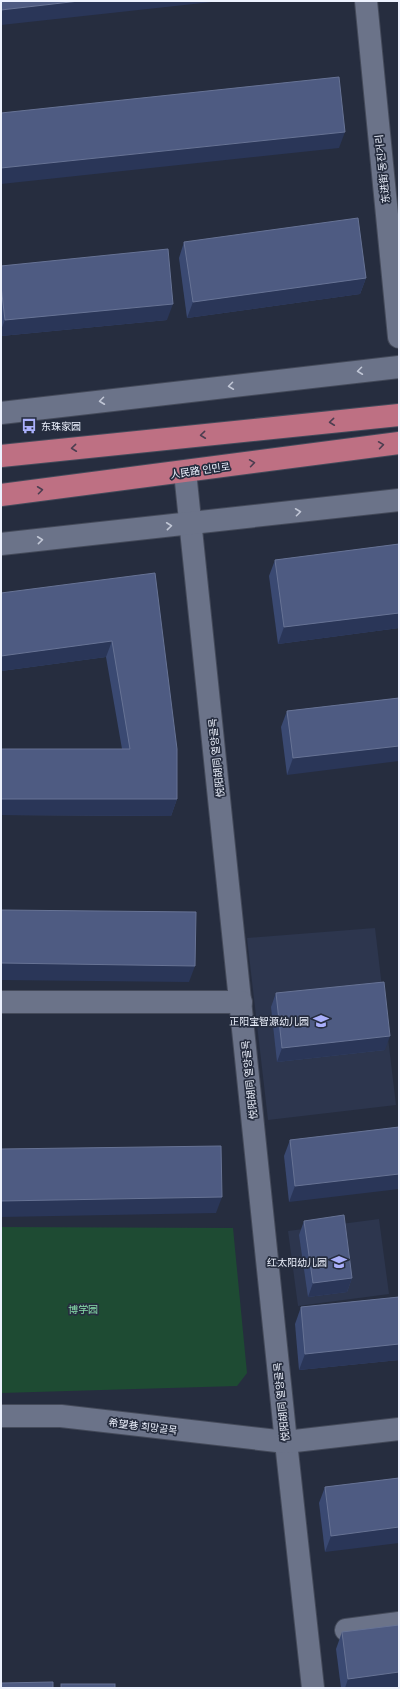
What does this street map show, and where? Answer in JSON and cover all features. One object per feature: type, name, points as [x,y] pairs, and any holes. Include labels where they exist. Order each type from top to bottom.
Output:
[{"type":"main road","points":[[1,456],[399,415]]},
{"type":"main road","name":"人民路 인민로","points":[[1,495],[399,443]]},
{"type":"street","name":"东进街 동진거리","points":[[366,1],[399,337]]},
{"type":"street","points":[[1,413],[399,366]]},
{"type":"street","name":"悦阳胡同 열양골목","points":[[186,472],[286,1442],[313,1688]]},
{"type":"street","points":[[1,544],[399,500]]},
{"type":"street","points":[[1,1002],[241,1002]]},
{"type":"street","name":"希望巷 희망골목","points":[[1,1416],[61,1416],[286,1442],[399,1429]]},
{"type":"street","points":[[346,1630],[399,1623]]},
{"type":"shaded area","name":"正阳宝智源幼儿园","points":[[375,928],[396,1105],[268,1120],[247,938]]},
{"type":"shaded area","name":"红太阳幼儿园","points":[[379,1219],[389,1294],[298,1306],[288,1231]]},
{"type":"green space","name":"博学园","points":[[1,1227],[233,1228],[247,1373],[237,1386],[1,1393]]},
{"type":"building","points":[[1,1],[79,1],[1,10]]},
{"type":"building","points":[[339,77],[345,132],[1,168],[1,113]]},
{"type":"building","points":[[358,218],[366,278],[193,302],[184,242]]},
{"type":"building","points":[[168,249],[173,304],[5,320],[1,286],[1,266]]},
{"type":"building","points":[[399,544],[399,613],[284,627],[275,560]]},
{"type":"building","points":[[155,573],[177,749],[177,799],[1,799],[1,749],[130,749],[112,641],[1,656],[1,593]]},
{"type":"building","points":[[399,698],[399,746],[293,758],[287,711]]},
{"type":"building","points":[[1,910],[196,912],[195,966],[1,963]]},
{"type":"building","points":[[384,982],[390,1036],[282,1048],[276,993]]},
{"type":"building","points":[[399,1127],[399,1174],[295,1186],[290,1140]]},
{"type":"building","points":[[221,1146],[222,1197],[1,1201],[1,1149]]},
{"type":"building","points":[[344,1215],[352,1278],[313,1283],[304,1221]]},
{"type":"building","points":[[399,1297],[399,1344],[305,1354],[301,1307]]},
{"type":"building","points":[[399,1478],[399,1527],[331,1536],[325,1487]]},
{"type":"building","points":[[399,1625],[399,1672],[348,1679],[342,1632]]},
{"type":"building","points":[[53,1682],[53,1688],[1,1688],[1,1683]]},
{"type":"building","points":[[61,1684],[115,1684],[115,1688],[61,1688]]},
{"type":"place","name":"东珠家园","points":[[29,426]]},
{"type":"place","name":"正阳宝智源幼儿园","points":[[321,1021]]},
{"type":"place","name":"红太阳幼儿园","points":[[339,1262]]}]
